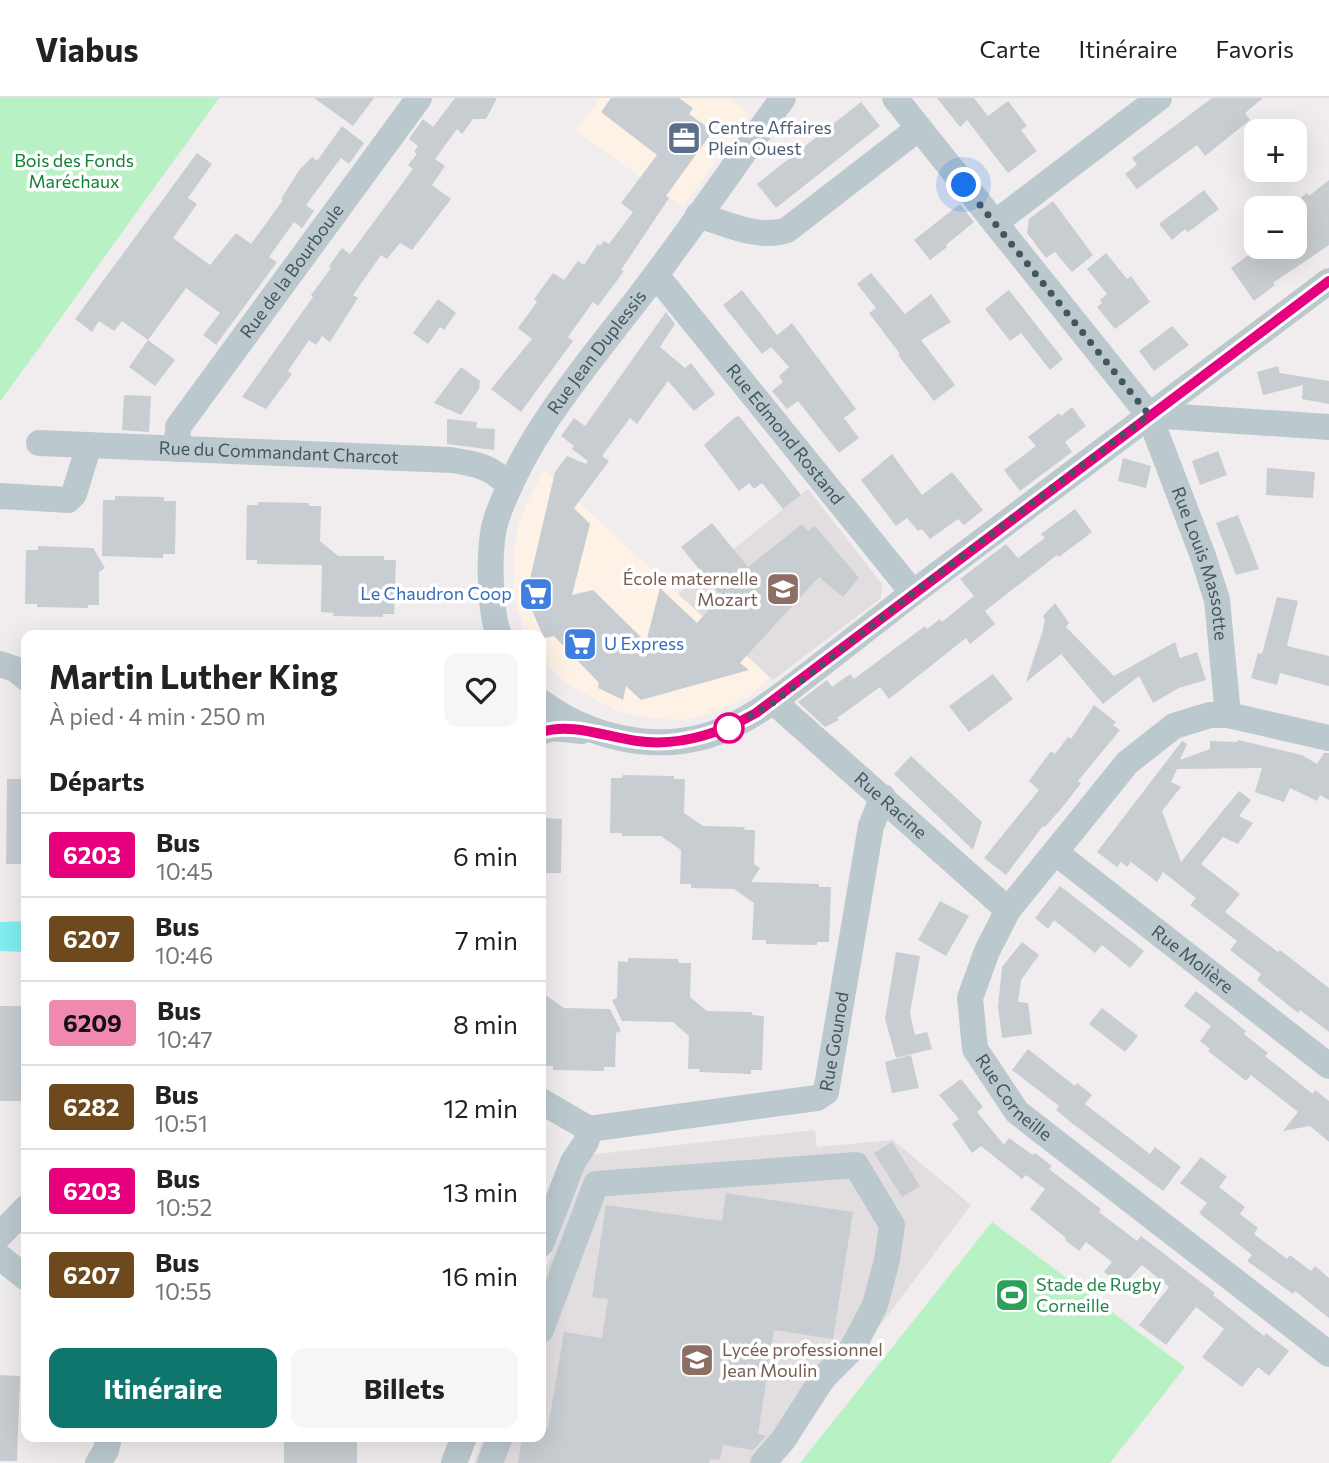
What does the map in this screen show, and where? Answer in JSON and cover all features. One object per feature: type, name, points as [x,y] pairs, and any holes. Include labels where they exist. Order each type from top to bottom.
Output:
[{"type":"street","name":"Rue de la Bourboule","points":[[178,438],[419,98]]},
{"type":"street","name":"Rue Jean Duplessis","points":[[498,630],[491,604],[495,523],[527,450],[783,98]]},
{"type":"street","name":"Rue Louis Massotte","points":[[895,98],[1149,415],[1217,600],[1228,715]]},
{"type":"street","points":[[995,223],[1159,98]]},
{"type":"street","points":[[698,215],[748,230],[774,234],[787,230],[919,128]]},
{"type":"street","name":"Rue Edmond Rostand","points":[[656,275],[913,593]]},
{"type":"street","points":[[546,731],[598,732],[635,741],[662,743],[686,741],[731,727],[774,702],[913,593],[1329,281]]},
{"type":"street","points":[[1149,415],[1329,427]]},
{"type":"street","name":"Rue du Commandant Charcot","points":[[39,443],[89,445],[178,438],[451,460],[480,464],[497,473],[510,486]]},
{"type":"street","points":[[0,496],[68,500],[74,494],[89,445]]},
{"type":"street","points":[[0,664],[21,674]]},
{"type":"street","name":"Rue Racine","points":[[774,702],[1008,910]]},
{"type":"street","points":[[546,706],[598,732]]},
{"type":"street","name":"Rue Corneille","points":[[1329,738],[1228,715],[1210,715],[1174,726],[1127,764],[1008,910],[987,951],[970,998],[975,1049],[1017,1112],[1329,1354]]},
{"type":"street","name":"Rue Gounod","points":[[589,1129],[817,1098],[826,1093],[871,826],[883,797]]},
{"type":"street","name":"Rue Molière","points":[[1056,853],[1329,1066]]},
{"type":"street","points":[[546,1104],[589,1129],[586,1142],[573,1162],[546,1231]]},
{"type":"street","points":[[546,1317],[596,1184],[856,1165],[892,1226],[887,1260],[875,1305],[852,1349],[823,1378],[783,1440],[763,1463]]},
{"type":"street","points":[[0,1235],[21,1213]]},
{"type":"street","points":[[0,1257],[21,1274]]},
{"type":"street","points":[[98,1463],[108,1442]]},
{"type":"street","points":[[454,1463],[462,1442]]},
{"type":"street","points":[[490,1463],[498,1442]]},
{"type":"shaded area","points":[[600,98],[728,98],[750,114],[683,207],[576,131]]},
{"type":"shaded area","points":[[544,470],[770,677],[748,697],[714,712],[683,720],[619,712],[565,683],[546,662],[546,630],[524,630],[513,586],[513,556],[518,526]]},
{"type":"shaded area","name":"École maternelle Mozart","points":[[808,489],[882,584],[881,598],[773,680],[678,594]]},
{"type":"shaded area","name":"Lycée professionnel Jean Moulin","points":[[815,1130],[817,1147],[893,1140],[971,1205],[776,1463],[474,1463],[482,1442],[546,1442],[546,1269],[588,1155]]},
{"type":"green space","name":"Bois des Fonds Maréchaux","points":[[0,98],[219,98],[0,402]]},
{"type":"green space","name":"Stade de Rugby Corneille","points":[[992,1222],[1185,1367],[1110,1463],[800,1463]]},
{"type":"water","points":[[21,921],[21,952],[0,951],[0,922]]},
{"type":"building","points":[[314,98],[374,98],[353,126]]},
{"type":"building","points":[[455,98],[497,98],[486,119],[473,119],[462,134],[457,129],[435,159],[445,166],[432,185],[451,199],[412,250],[400,243],[387,259],[381,255],[353,295],[358,298],[330,342],[322,336],[316,345],[309,340],[288,371],[292,374],[266,409],[242,397],[313,297],[311,295],[342,248],[350,254],[413,169],[408,165],[417,154],[414,152],[418,146],[409,139],[423,119],[433,127]]},
{"type":"building","points":[[611,98],[679,98],[693,108],[689,114],[713,131],[666,196],[669,198],[621,270],[624,271],[598,306],[593,302],[568,337],[573,341],[521,412],[491,389],[532,339],[518,328],[553,273],[564,280],[578,261],[584,265],[598,244],[600,246],[604,241],[609,244],[633,212],[621,203],[657,155],[601,112]]},
{"type":"building","points":[[937,98],[974,98],[988,116],[1008,101],[1027,126],[1021,130],[1037,151],[1008,173],[967,120],[960,127]]},
{"type":"building","points":[[1212,98],[1263,98],[1245,113],[1249,119],[1244,119],[1244,125],[1205,156],[1197,145],[1137,189],[1125,174],[1137,165],[1132,158]]},
{"type":"building","points":[[861,102],[880,126],[776,208],[757,184]]},
{"type":"building","points":[[342,126],[364,143],[349,164],[341,158],[306,205],[314,211],[302,228],[294,222],[269,257],[277,262],[216,345],[203,335],[220,313],[186,288],[148,340],[122,321],[114,331],[99,321],[92,332],[75,319],[197,153],[212,164],[188,198],[197,204],[173,238],[210,265],[236,233],[251,244],[283,200],[281,199],[300,169],[312,157],[317,161]]},
{"type":"building","points":[[1329,180],[1329,245],[1273,283],[1275,285],[1254,301],[1231,268],[1244,258],[1307,259],[1307,196],[1303,196],[1307,193],[1309,196]]},
{"type":"building","points":[[1204,190],[1219,209],[1188,232],[1185,229],[1172,240],[1159,224]]},
{"type":"building","points":[[1053,201],[1093,255],[1072,272],[1055,252],[1046,258],[1027,233],[1029,219]]},
{"type":"building","points":[[960,204],[974,222],[930,260],[914,240]]},
{"type":"building","points":[[1106,253],[1127,279],[1131,276],[1150,302],[1115,329],[1097,307],[1107,294],[1087,269]]},
{"type":"building","points":[[871,273],[905,314],[931,294],[951,322],[921,340],[955,385],[934,401],[869,313],[876,308],[857,284]]},
{"type":"building","points":[[742,290],[777,335],[792,323],[856,409],[844,418],[859,438],[839,453],[798,401],[787,409],[772,391],[783,382],[779,376],[789,367],[771,347],[762,354],[723,305]]},
{"type":"building","points":[[1009,290],[1063,359],[1050,370],[1021,333],[1010,341],[985,309]]},
{"type":"building","points":[[438,299],[456,313],[444,330],[440,327],[428,344],[413,333]]},
{"type":"building","points":[[666,312],[675,324],[660,347],[685,368],[691,363],[715,394],[694,411],[668,381],[637,424],[630,418],[602,456],[609,461],[574,508],[590,524],[572,595],[593,590],[646,642],[660,588],[697,623],[721,596],[681,547],[712,523],[748,567],[802,524],[808,531],[815,526],[859,578],[843,597],[819,577],[740,663],[749,670],[641,700],[626,686],[623,700],[598,688],[599,683],[554,636],[546,638],[546,630],[541,630],[526,596],[555,472],[567,456],[586,464],[588,461],[561,436],[574,418],[585,426]]},
{"type":"building","points":[[1172,326],[1189,345],[1154,371],[1139,351]]},
{"type":"building","points":[[148,340],[175,360],[155,386],[129,367]]},
{"type":"building","points":[[1278,366],[1280,373],[1329,381],[1329,404],[1302,399],[1303,385],[1263,395],[1257,372]]},
{"type":"building","points":[[461,367],[480,381],[479,389],[461,415],[434,403]]},
{"type":"building","points":[[124,395],[151,396],[149,432],[122,430]]},
{"type":"building","points":[[1072,407],[1086,426],[1065,442],[1072,452],[1020,491],[1004,470],[1036,446],[1028,437],[1059,413],[1061,416]]},
{"type":"building","points":[[739,416],[801,495],[783,509],[762,483],[754,489],[749,483],[739,491],[704,445]]},
{"type":"building","points":[[447,419],[477,422],[476,428],[495,429],[494,450],[447,444]]},
{"type":"building","points":[[1218,451],[1227,475],[1200,485],[1192,461]]},
{"type":"building","points":[[892,454],[922,495],[952,472],[983,510],[964,525],[958,519],[930,539],[922,529],[918,531],[907,518],[896,526],[861,480]]},
{"type":"building","points":[[1123,458],[1151,466],[1146,488],[1118,481]]},
{"type":"building","points":[[1267,468],[1315,472],[1313,498],[1266,495]]},
{"type":"building","points":[[115,496],[164,497],[164,501],[176,501],[175,554],[163,554],[163,558],[102,556],[103,500],[115,500]]},
{"type":"building","points":[[258,502],[309,503],[309,506],[321,506],[320,541],[338,556],[384,556],[384,560],[396,560],[394,614],[383,614],[383,617],[333,616],[334,613],[321,612],[322,565],[257,564],[257,560],[246,560],[247,505],[258,505]]},
{"type":"building","points":[[1075,509],[1092,532],[1059,557],[1057,555],[985,611],[995,624],[970,644],[966,638],[889,699],[880,687],[837,718],[839,720],[825,727],[798,702],[827,680],[832,687],[850,674],[854,679],[925,626],[927,629],[940,619],[942,622],[974,596],[960,579],[1006,544],[1018,558],[1045,538],[1041,534]]},
{"type":"building","points":[[1238,515],[1259,569],[1236,575],[1216,523]]},
{"type":"building","points":[[38,546],[93,548],[105,568],[99,572],[99,605],[88,605],[88,608],[37,607],[37,604],[25,604],[26,550],[38,550]]},
{"type":"building","points":[[1277,597],[1298,601],[1287,646],[1329,656],[1329,686],[1280,673],[1277,685],[1251,678],[1258,653],[1262,654]]},
{"type":"building","points":[[1055,603],[1069,623],[1066,627],[1114,676],[1175,642],[1180,658],[1197,652],[1206,680],[1179,688],[1153,703],[1139,676],[1103,704],[1061,654],[1026,682],[1043,630],[1043,616]]},
{"type":"building","points":[[993,674],[1013,699],[969,732],[949,706]]},
{"type":"building","points":[[1094,705],[1116,722],[1113,725],[1120,730],[1078,781],[1081,783],[1065,804],[1045,827],[1043,826],[1006,875],[984,858],[1039,790],[1029,781],[1051,751],[1055,754],[1068,737],[1071,739]]},
{"type":"building","points":[[1238,740],[1302,755],[1317,764],[1324,753],[1329,753],[1329,800],[1320,795],[1317,801],[1290,788],[1284,802],[1255,792],[1262,768],[1177,769],[1171,782],[1181,787],[1162,811],[1181,862],[1239,791],[1251,800],[1239,816],[1253,823],[1238,844],[1223,837],[1201,864],[1240,894],[1225,912],[1329,988],[1329,1032],[1300,1010],[1298,1013],[1257,980],[1261,974],[1230,950],[1237,941],[1190,905],[1196,898],[1163,872],[1157,882],[1131,862],[1127,867],[1121,862],[1117,867],[1097,852],[1182,741],[1187,744],[1180,760],[1210,749],[1210,741]]},
{"type":"building","points":[[911,756],[982,822],[973,850],[894,774]]},
{"type":"building","points":[[623,775],[674,776],[674,779],[685,779],[684,813],[703,826],[744,827],[745,830],[755,830],[754,864],[760,868],[751,882],[819,884],[819,887],[831,887],[829,942],[817,942],[817,945],[766,944],[766,940],[752,940],[754,903],[734,889],[691,888],[691,884],[680,884],[681,850],[661,836],[622,836],[622,833],[610,833],[611,778],[622,778]]},
{"type":"building","points":[[7,779],[21,779],[21,864],[6,864]]},
{"type":"building","points":[[546,818],[562,819],[561,873],[546,873]]},
{"type":"building","points":[[1060,886],[1144,951],[1130,968],[1102,945],[1095,953],[1054,920],[1048,929],[1035,918]]},
{"type":"building","points":[[940,901],[969,916],[946,956],[918,940]]},
{"type":"building","points":[[1022,942],[1039,955],[1021,980],[1018,1002],[1028,1003],[1032,1034],[1002,1038],[998,1007],[1002,967]]},
{"type":"building","points":[[896,952],[920,956],[910,1013],[915,1035],[927,1032],[932,1049],[896,1058],[885,1019]]},
{"type":"building","points":[[628,958],[678,959],[679,963],[691,963],[690,997],[707,1011],[752,1012],[752,1015],[764,1016],[762,1070],[751,1070],[751,1074],[699,1072],[700,1069],[688,1069],[689,1036],[673,1022],[622,1021],[612,1000],[617,998],[618,961],[628,962]]},
{"type":"building","points":[[1196,991],[1246,1031],[1244,1034],[1268,1053],[1265,1056],[1313,1094],[1315,1090],[1329,1101],[1329,1142],[1310,1126],[1283,1131],[1298,1112],[1251,1075],[1246,1081],[1208,1051],[1210,1049],[1200,1041],[1211,1026],[1184,1006]]},
{"type":"building","points":[[546,995],[564,1008],[610,1009],[621,1031],[616,1033],[615,1067],[604,1067],[604,1071],[553,1070],[553,1066],[546,1066]]},
{"type":"building","points":[[0,1006],[21,1006],[21,1101],[0,1101]]},
{"type":"building","points":[[1102,1008],[1138,1036],[1125,1052],[1089,1024]]},
{"type":"building","points":[[1028,1049],[1075,1086],[1077,1083],[1092,1095],[1085,1104],[1150,1154],[1155,1147],[1181,1167],[1163,1191],[1073,1124],[1056,1110],[1059,1106],[1012,1070]]},
{"type":"building","points":[[911,1055],[919,1088],[892,1093],[885,1062]]},
{"type":"building","points":[[961,1079],[983,1107],[977,1112],[1004,1145],[1009,1138],[1033,1155],[1035,1153],[1052,1166],[1049,1169],[1101,1209],[1099,1212],[1137,1241],[1141,1236],[1215,1293],[1213,1295],[1264,1336],[1266,1333],[1289,1351],[1269,1376],[1258,1367],[1242,1387],[1202,1357],[1224,1329],[1196,1307],[1166,1345],[1139,1325],[1169,1287],[1142,1265],[1122,1286],[1104,1272],[1112,1262],[1086,1242],[1079,1251],[1030,1209],[1045,1189],[1026,1175],[1022,1179],[981,1146],[972,1153],[952,1124],[959,1119],[939,1095]]},
{"type":"building","points":[[892,1142],[920,1186],[902,1197],[874,1153]]},
{"type":"building","points":[[1201,1157],[1227,1177],[1219,1187],[1245,1207],[1240,1214],[1258,1228],[1254,1234],[1287,1259],[1290,1255],[1311,1271],[1315,1266],[1329,1278],[1329,1318],[1295,1291],[1293,1294],[1247,1261],[1252,1255],[1199,1213],[1207,1203],[1180,1183]]},
{"type":"building","points":[[726,1193],[853,1212],[833,1339],[774,1330],[758,1434],[766,1436],[753,1450],[723,1445],[720,1460],[710,1459],[709,1463],[518,1463],[521,1442],[546,1442],[546,1428],[564,1332],[602,1338],[608,1299],[592,1297],[606,1205],[722,1221]]},
{"type":"building","points":[[0,1375],[20,1376],[17,1461],[0,1461]]},
{"type":"building","points":[[284,1442],[357,1442],[357,1463],[284,1463]]},
{"type":"bus line","name":"6203","points":[[546,731],[598,732],[635,741],[662,743],[686,741],[731,727],[756,713],[1329,281]]},
{"type":"place","name":"Centre Affaires Plein Ouest","points":[[684,138]]},
{"type":"place","name":"École maternelle Mozart","points":[[783,589]]},
{"type":"place","name":"Le Chaudron Coop","points":[[536,594]]},
{"type":"place","name":"U Express","points":[[580,644]]},
{"type":"place","name":"Stade de Rugby Corneille","points":[[1012,1295]]},
{"type":"place","name":"Lycée professionnel Jean Moulin","points":[[697,1360]]},
{"type":"route","points":[[729,728],[774,702],[1149,415],[964,185]]}]
